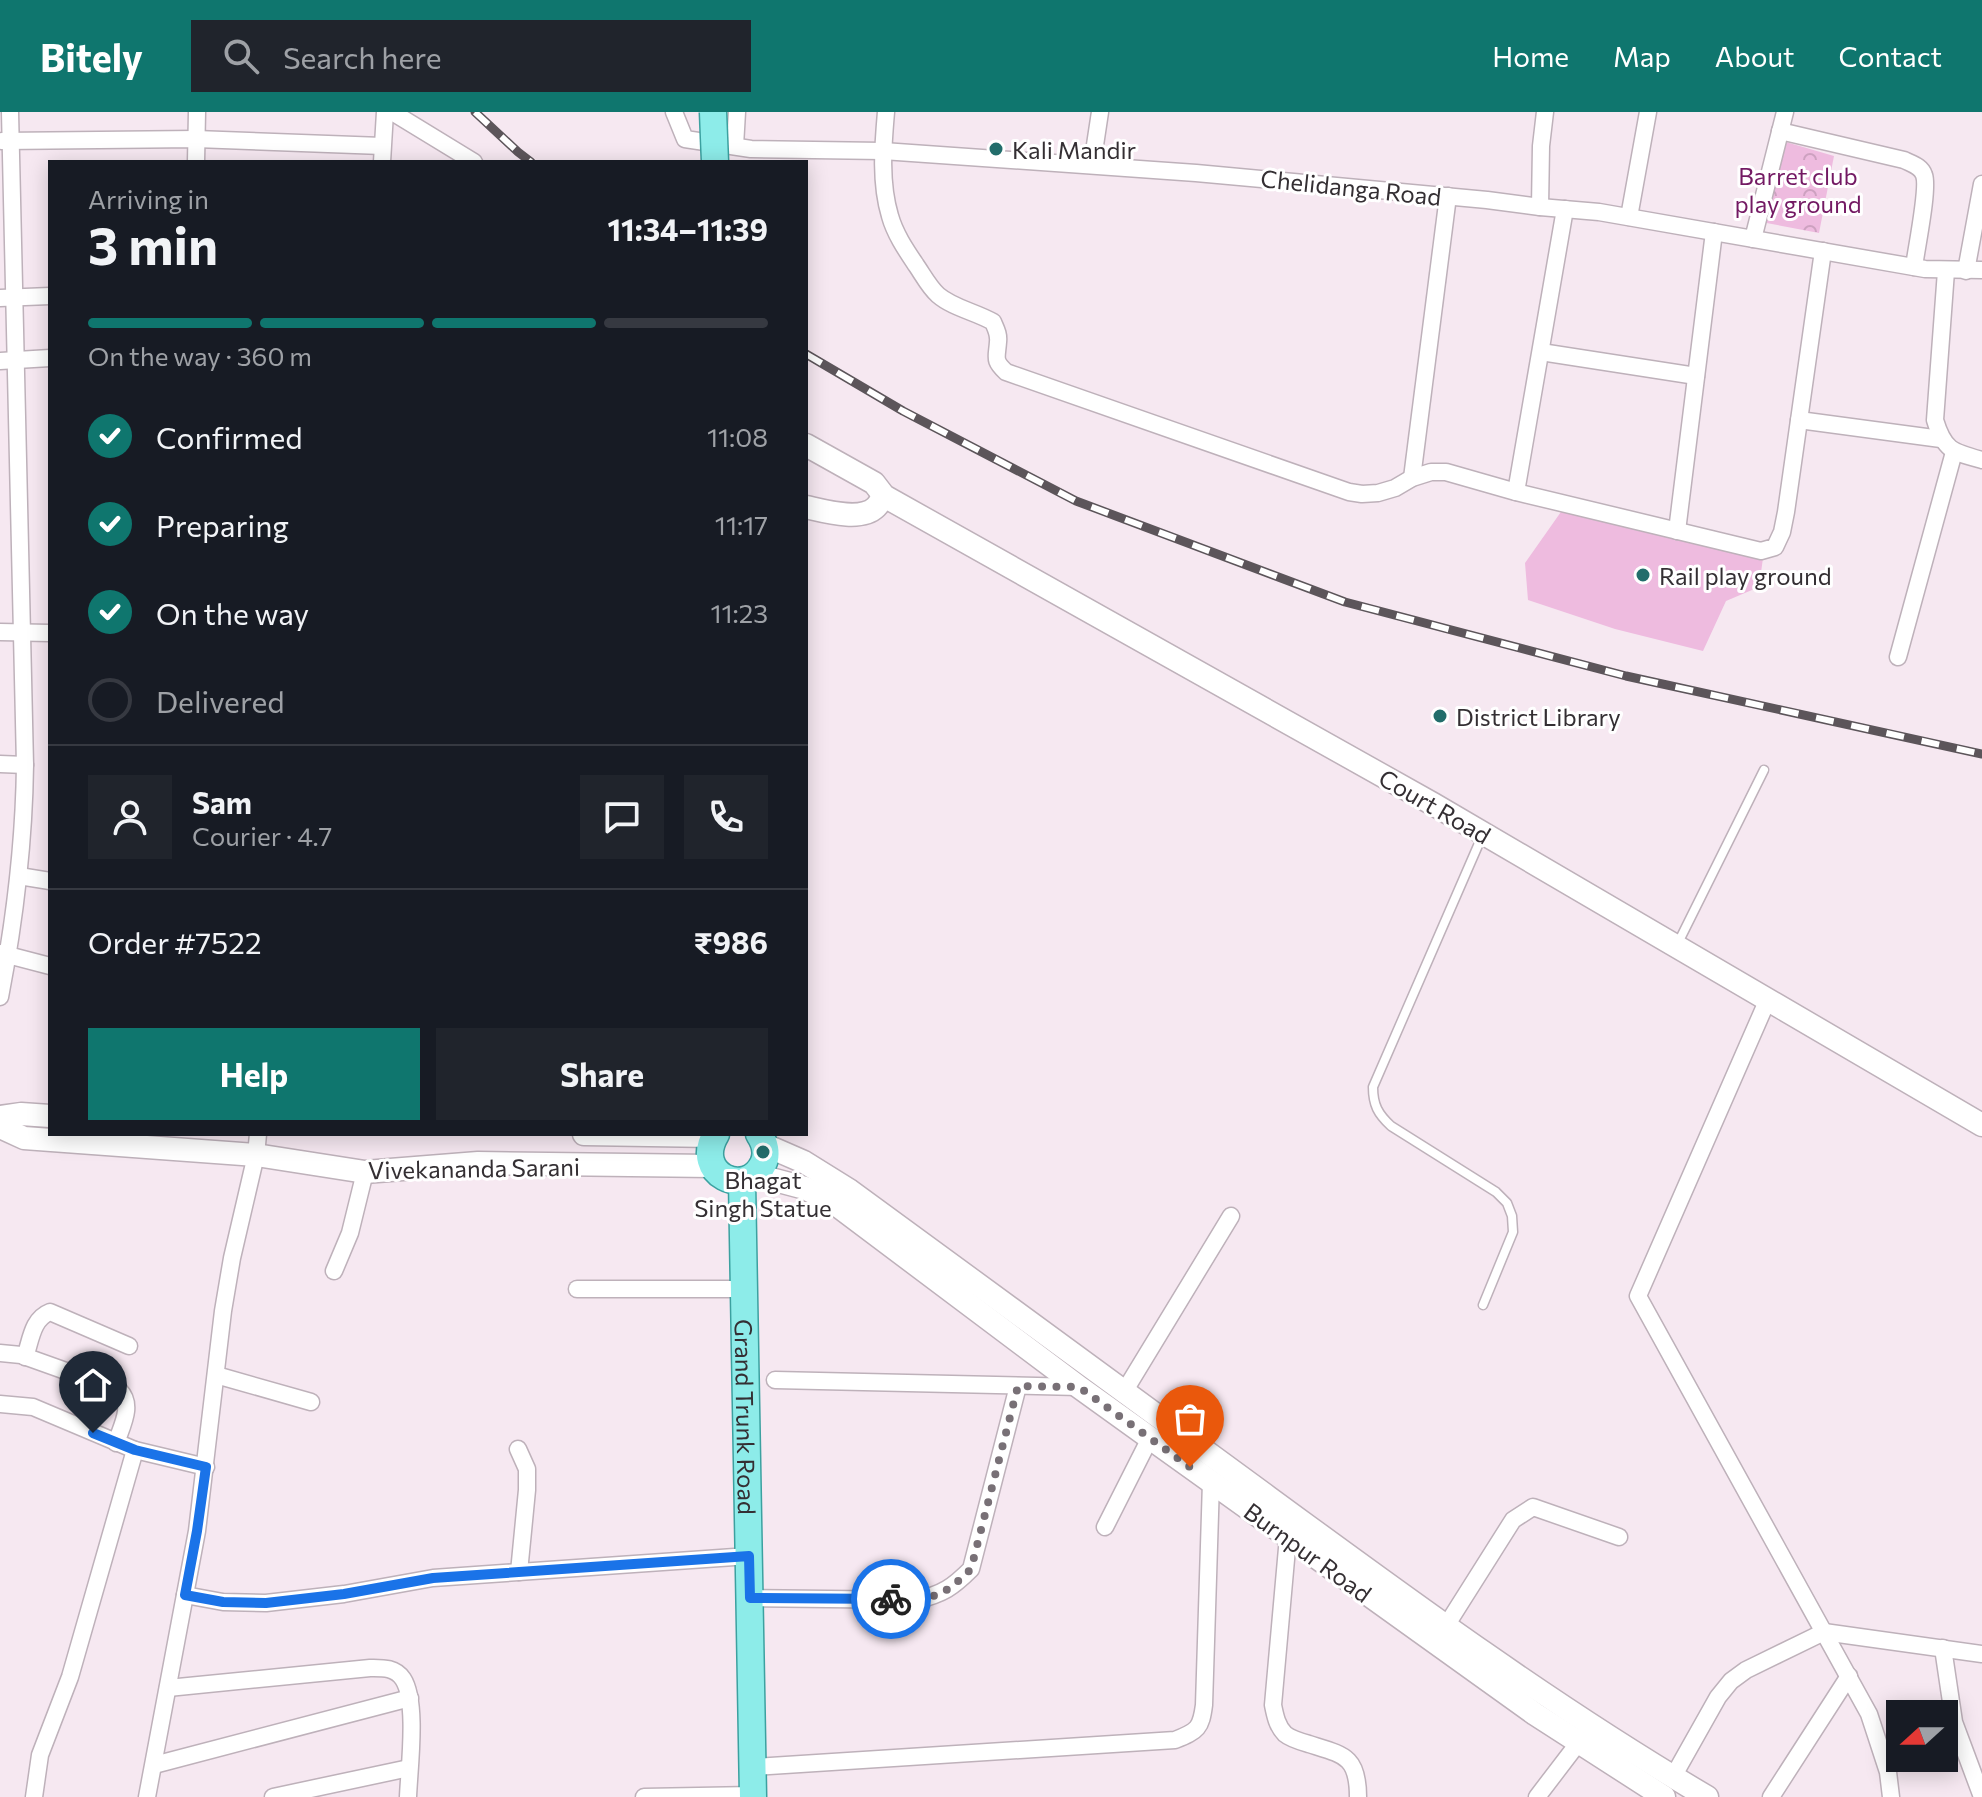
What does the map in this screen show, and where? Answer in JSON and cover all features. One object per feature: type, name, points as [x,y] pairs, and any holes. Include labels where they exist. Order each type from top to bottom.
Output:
[{"type":"main road","points":[[713,112],[734,152]]},
{"type":"main road","points":[[715,1136],[709,1151],[712,1166],[725,1178],[749,1178]]},
{"type":"main road","name":"Grand Trunk Road","points":[[753,1796],[744,1289],[749,1178],[765,1161],[762,1139]]},
{"type":"street","points":[[0,997],[4,953],[19,876],[25,765],[23,632],[8,361],[6,141],[10,112]]},
{"type":"street","points":[[196,160],[197,112]]},
{"type":"street","points":[[6,141],[196,139],[382,154],[385,112]]},
{"type":"street","points":[[392,112],[471,160]]},
{"type":"street","name":"Chelidanga Road","points":[[674,112],[685,139],[734,152],[883,151],[1268,178],[1599,212],[1914,267],[1974,270]]},
{"type":"street","points":[[734,152],[737,112]]},
{"type":"street","points":[[886,112],[883,151],[886,198],[895,230],[937,294],[993,322],[998,333],[995,353],[998,364],[1006,372],[1362,494],[1395,488],[1431,472],[1446,472],[1761,551],[1775,547],[1786,512],[1823,251]]},
{"type":"street","points":[[1092,165],[1100,112]]},
{"type":"street","points":[[1540,207],[1545,112]]},
{"type":"street","points":[[1629,217],[1648,112]]},
{"type":"street","points":[[1753,239],[1785,112]]},
{"type":"street","points":[[1780,131],[1904,160],[1917,166],[1924,175],[1925,189],[1914,267]]},
{"type":"street","points":[[1974,270],[1982,184]]},
{"type":"street","points":[[1412,478],[1448,196]]},
{"type":"street","points":[[1516,492],[1565,209]]},
{"type":"street","points":[[1677,531],[1714,232]]},
{"type":"street","points":[[1946,271],[1935,420],[1941,439],[1954,452],[1982,460]]},
{"type":"street","points":[[7,298],[48,296]]},
{"type":"street","points":[[1541,352],[1696,376]]},
{"type":"street","points":[[8,361],[48,358]]},
{"type":"street","points":[[1799,420],[1941,439]]},
{"type":"street","name":"Court Road","points":[[808,446],[874,483],[884,496],[1483,833],[1982,1125]]},
{"type":"street","points":[[1898,657],[1954,452]]},
{"type":"street","points":[[808,507],[837,514],[855,514],[874,509],[884,496]]},
{"type":"street","points":[[0,632],[48,633]]},
{"type":"street","points":[[0,764],[25,765]]},
{"type":"street","points":[[19,876],[48,881]]},
{"type":"street","points":[[4,953],[48,965]]},
{"type":"street","points":[[1768,999],[1638,1296],[1869,1714],[1888,1772],[1891,1797]]},
{"type":"street","points":[[0,1117],[21,1114],[48,1116]]},
{"type":"street","name":"Vivekananda Sarani","points":[[0,1127],[24,1138],[257,1144],[365,1172],[478,1163],[712,1166]]},
{"type":"street","points":[[762,1139],[849,1190],[1371,1574],[1578,1716],[1668,1787],[1707,1797]]},
{"type":"street","points":[[147,1797],[197,1531],[223,1311],[257,1144]]},
{"type":"street","points":[[334,1271],[350,1233],[365,1172]]},
{"type":"street","name":"Burnpur Road","points":[[749,1178],[805,1188],[838,1206],[1079,1387],[1535,1714],[1579,1742],[1668,1787]]},
{"type":"street","points":[[1124,1392],[1231,1216]]},
{"type":"street","points":[[577,1289],[744,1289]]},
{"type":"street","points":[[25,1357],[36,1322],[50,1312],[129,1346]]},
{"type":"street","points":[[0,1353],[25,1357],[119,1390],[125,1396],[127,1408],[116,1443]]},
{"type":"street","points":[[216,1375],[311,1402]]},
{"type":"street","points":[[775,1380],[1079,1387]]},
{"type":"street","points":[[750,1598],[917,1600],[936,1596],[953,1587],[971,1569],[1018,1386]]},
{"type":"street","points":[[0,1404],[33,1407],[135,1450],[206,1467]]},
{"type":"street","points":[[1105,1527],[1150,1438]]},
{"type":"street","points":[[518,1449],[527,1469],[519,1572]]},
{"type":"street","points":[[34,1797],[40,1755],[70,1677],[135,1450]]},
{"type":"street","points":[[753,1767],[1165,1741],[1191,1734],[1201,1725],[1204,1705],[1211,1482]]},
{"type":"street","points":[[1446,1626],[1513,1520],[1533,1507],[1619,1537]]},
{"type":"street","points":[[1288,1537],[1273,1705],[1276,1721],[1285,1734],[1338,1753],[1352,1762],[1358,1779],[1358,1797]]},
{"type":"street","points":[[185,1595],[223,1602],[266,1603],[344,1594],[433,1578],[749,1556]]},
{"type":"street","points":[[1668,1787],[1718,1697],[1731,1681],[1746,1670],[1824,1632],[1982,1654]]},
{"type":"street","points":[[1943,1648],[1954,1722],[1982,1797]]},
{"type":"street","points":[[168,1688],[390,1668],[403,1678],[410,1698],[408,1797]]},
{"type":"street","points":[[1771,1797],[1849,1676]]},
{"type":"street","points":[[154,1765],[410,1698]]},
{"type":"street","points":[[1537,1797],[1579,1742]]},
{"type":"street","points":[[273,1797],[409,1768]]},
{"type":"street","points":[[644,1797],[753,1796]]},
{"type":"lane","points":[[1676,945],[1764,770]]},
{"type":"lane","points":[[1483,833],[1373,1087],[1373,1100],[1379,1114],[1391,1126],[1496,1192],[1507,1203],[1513,1232],[1483,1305]]},
{"type":"green space","name":"Barret club play ground","points":[[1779,140],[1834,156],[1819,233],[1761,222]]},
{"type":"green space","name":"Rail play ground","points":[[1563,509],[1763,558],[1759,587],[1726,601],[1703,651],[1615,629],[1528,600],[1525,563]]},
{"type":"railway","points":[[475,112],[528,160]]},
{"type":"railway","points":[[808,355],[903,411],[1076,501],[1345,602],[1626,676],[1982,754]]},
{"type":"way so far","points":[[891,1599],[917,1600],[936,1596],[953,1587],[971,1569],[1018,1386],[1079,1387],[1190,1467]]},
{"type":"place","name":"Kali Mandir","points":[[996,149]]},
{"type":"place","name":"Rail play ground","points":[[1643,575]]},
{"type":"place","name":"District Library","points":[[1440,716]]},
{"type":"place","name":"Bhagat Singh Statue","points":[[763,1152]]},
{"type":"route","points":[[93,1433],[135,1450],[206,1467],[185,1595],[204,1599],[266,1603],[305,1600],[433,1578],[749,1556],[750,1598],[891,1599]]}]
